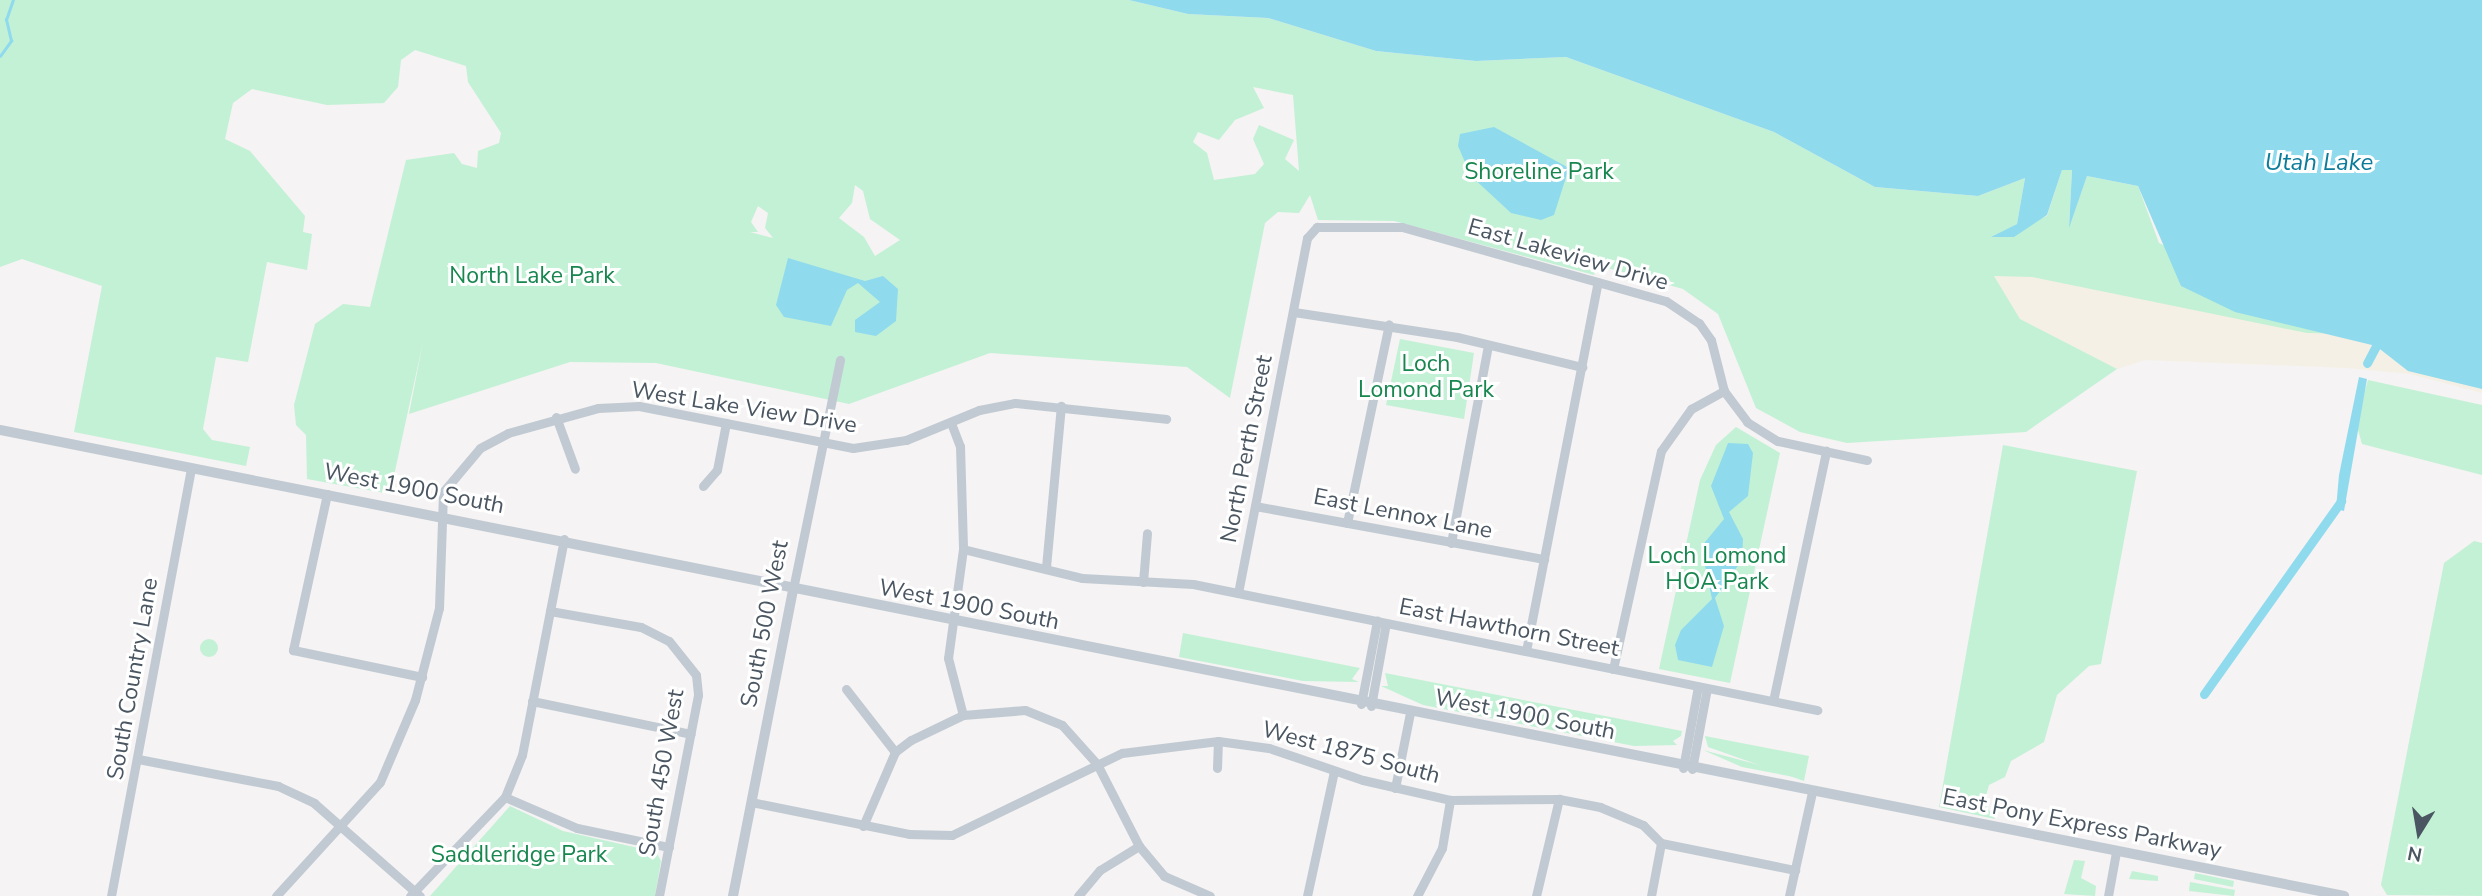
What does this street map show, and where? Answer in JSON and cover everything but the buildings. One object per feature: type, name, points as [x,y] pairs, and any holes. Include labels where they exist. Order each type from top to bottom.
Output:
[{"type":"street","name":"East Lakeview Drive","points":[[1310,231],[1392,225],[1666,301],[1699,323],[1718,357],[1724,391]]},
{"type":"street","name":"North Perth Street","points":[[1238,593],[1310,231]]},
{"type":"street","points":[[1526,651],[1598,282]]},
{"type":"street","points":[[1294,312],[1389,324],[1582,367]]},
{"type":"street","points":[[1347,523],[1389,324]]},
{"type":"street","points":[[1451,543],[1488,346]]},
{"type":"street","name":"South 500 West","points":[[733,896],[839,360]]},
{"type":"street","points":[[1613,669],[1661,451],[1691,409],[1724,391],[1763,434],[1867,460]]},
{"type":"street","name":"West Lake View Drive","points":[[438,515],[443,492],[473,454],[556,417],[639,406],[853,448],[906,440],[997,405],[1061,406],[1166,419]]},
{"type":"street","points":[[1046,568],[1061,406]]},
{"type":"street","points":[[556,417],[575,469]]},
{"type":"street","points":[[951,422],[960,446],[963,549],[949,674],[963,715]]},
{"type":"street","points":[[703,486],[717,470],[726,423]]},
{"type":"street","name":"West 1900 South","points":[[0,430],[564,539],[953,624],[1812,792]]},
{"type":"street","points":[[1773,701],[1826,451]]},
{"type":"street","name":"South Country Lane","points":[[111,896],[191,469]]},
{"type":"street","points":[[327,495],[293,650],[422,677]]},
{"type":"street","name":"East Lennox Lane","points":[[1255,506],[1544,559]]},
{"type":"street","points":[[276,896],[380,782],[422,677],[441,597],[438,515]]},
{"type":"street","points":[[1143,582],[1147,533]]},
{"type":"street","points":[[138,759],[278,786],[314,803],[415,894],[505,797],[532,701],[564,539]]},
{"type":"street","name":"East Hawthorn Street","points":[[963,549],[1082,578],[1193,584],[1817,710]]},
{"type":"street","name":"South 450 West","points":[[550,611],[641,627],[688,658],[698,695],[659,896]]},
{"type":"street","points":[[1366,705],[1382,622]]},
{"type":"street","points":[[1688,769],[1702,687]]},
{"type":"street","points":[[846,689],[895,752]]},
{"type":"street","points":[[532,701],[691,734]]},
{"type":"street","points":[[863,825],[873,795],[895,752],[963,715],[1025,710],[1073,737],[1097,764],[1139,846],[1164,876],[1210,896]]},
{"type":"street","points":[[1395,788],[1410,713]]},
{"type":"street","points":[[1217,768],[1218,741]]},
{"type":"street","name":"West 1875 South","points":[[751,802],[863,825],[952,835],[1097,764],[1151,747],[1218,741],[1269,748],[1334,771],[1450,800],[1559,799],[1619,812],[1661,844],[1795,870]]},
{"type":"street","points":[[1307,896],[1334,771]]},
{"type":"street","points":[[1789,896],[1812,792]]},
{"type":"street","name":"East Pony Express Parkway","points":[[1812,792],[2302,892],[2344,896]]},
{"type":"street","points":[[505,797],[577,828],[669,846]]},
{"type":"street","points":[[1536,896],[1559,799]]},
{"type":"street","points":[[1417,896],[1442,848],[1450,800]]},
{"type":"street","points":[[1651,896],[1661,844]]},
{"type":"street","points":[[1078,896],[1100,870],[1139,846]]},
{"type":"street","points":[[2108,896],[2116,852]]},
{"type":"green space","points":[[0,0],[1129,0],[1188,14],[1268,18],[1376,51],[1476,61],[1566,57],[1774,132],[1875,187],[1978,196],[2025,178],[2017,224],[1993,237],[2047,216],[2062,170],[2072,170],[2069,226],[2087,176],[2138,186],[2159,243],[2442,376],[2176,346],[2117,369],[2026,432],[1847,443],[1800,432],[1756,408],[1718,314],[1683,289],[1597,265],[1594,275],[1394,221],[1318,220],[1310,195],[1299,213],[1278,212],[1265,223],[1230,398],[1187,367],[990,353],[849,404],[656,363],[570,362],[409,414],[423,342],[390,494],[307,479],[306,435],[296,425],[294,405],[315,324],[343,304],[370,307],[406,160],[454,153],[462,164],[477,168],[478,151],[499,143],[501,133],[468,82],[466,66],[415,50],[401,60],[398,87],[384,103],[327,105],[252,89],[233,103],[225,139],[250,151],[305,216],[303,232],[312,234],[307,270],[267,262],[248,362],[216,357],[203,429],[212,440],[250,447],[246,466],[74,432],[102,286],[22,259],[0,267]],"holes":[[[1253,87],[1293,95],[1299,171],[1285,159],[1294,140],[1259,125],[1253,139],[1264,164],[1255,174],[1214,180],[1207,153],[1193,142],[1198,132],[1219,140],[1235,120],[1264,108]],[[855,185],[863,191],[870,219],[900,240],[875,256],[864,237],[839,218],[852,203]],[[758,206],[768,213],[765,228],[773,238],[750,232],[758,232],[751,222]]]},
{"type":"green space","name":"Loch Lomond Park","points":[[1400,339],[1474,353],[1464,419],[1386,405]]},
{"type":"green space","points":[[2368,380],[2482,405],[2482,475],[2362,444],[2356,423]]},
{"type":"green space","name":"Loch Lomond HOA Park","points":[[1736,427],[1780,453],[1730,683],[1659,669],[1700,480],[1716,445]]},
{"type":"green space","points":[[2003,445],[2137,471],[2101,664],[2089,666],[2057,695],[2044,742],[2011,761],[2005,777],[1989,785],[1984,803],[1995,819],[1939,807]]},
{"type":"green space","points":[[2474,541],[2482,543],[2482,896],[2387,895],[2381,885],[2444,563]]},
{"type":"green space","points":[[1183,633],[1360,668],[1352,679],[1359,682],[1303,681],[1179,657]]},
{"type":"green space","points":[[209,639],[215,642],[218,648],[215,654],[209,657],[203,654],[200,648],[203,642]]},
{"type":"green space","points":[[1385,673],[1682,731],[1681,736],[1673,741],[1677,745],[1634,746],[1423,705],[1381,686],[1388,686]]},
{"type":"green space","points":[[1705,736],[1809,756],[1804,781],[1708,747]]},
{"type":"green space","points":[[1703,750],[1793,774],[1794,777],[1742,767]]},
{"type":"green space","name":"Saddleridge Park","points":[[510,806],[563,831],[656,852],[661,861],[655,896],[430,896]]},
{"type":"green space","points":[[2074,860],[2085,861],[2081,878],[2096,886],[2095,896],[2064,894]]},
{"type":"green space","points":[[2132,871],[2158,876],[2158,881],[2129,879]]},
{"type":"green space","points":[[2195,873],[2234,881],[2233,887],[2194,879]]},
{"type":"green space","points":[[2190,882],[2235,890],[2234,896],[2189,891]]},
{"type":"sand","points":[[1994,276],[2032,277],[2307,333],[2411,335],[2482,352],[2482,393],[2410,374],[2347,368],[2145,360],[2117,369],[2020,319]]},
{"type":"water","name":"Utah Lake","points":[[1129,0],[2482,0],[2482,389],[2408,371],[2376,346],[2235,312],[2181,286],[2138,186],[2087,176],[2069,228],[2072,170],[2062,170],[2047,215],[2014,237],[1991,237],[2017,224],[2025,178],[1978,196],[1875,187],[1774,132],[1566,57],[1476,61],[1376,51],[1268,18],[1188,14]]},
{"type":"water","points":[[1494,127],[1569,168],[1554,215],[1541,220],[1511,213],[1471,176],[1458,146],[1460,134]]},
{"type":"water","points":[[788,258],[865,281],[883,276],[898,289],[896,321],[876,336],[855,332],[855,320],[880,302],[858,283],[847,290],[831,326],[784,317],[776,305]]},
{"type":"water","points":[[2359,377],[2367,379],[2344,511],[2336,509],[2339,475]]},
{"type":"water","points":[[1728,443],[1748,444],[1753,453],[1748,496],[1729,512],[1743,539],[1742,560],[1715,598],[1724,626],[1712,667],[1678,660],[1675,645],[1681,630],[1712,599],[1701,547],[1724,519],[1711,486]]},
{"type":"waterway","points":[[0,56],[11,41],[6,20],[13,0]]},
{"type":"waterway","points":[[2367,363],[2376,346]]},
{"type":"waterway","points":[[2204,694],[2341,501]]},
{"type":"park label","name":"Shoreline Park","points":[[1539,172]]},
{"type":"park label","name":"North Lake Park","points":[[532,276]]}]
